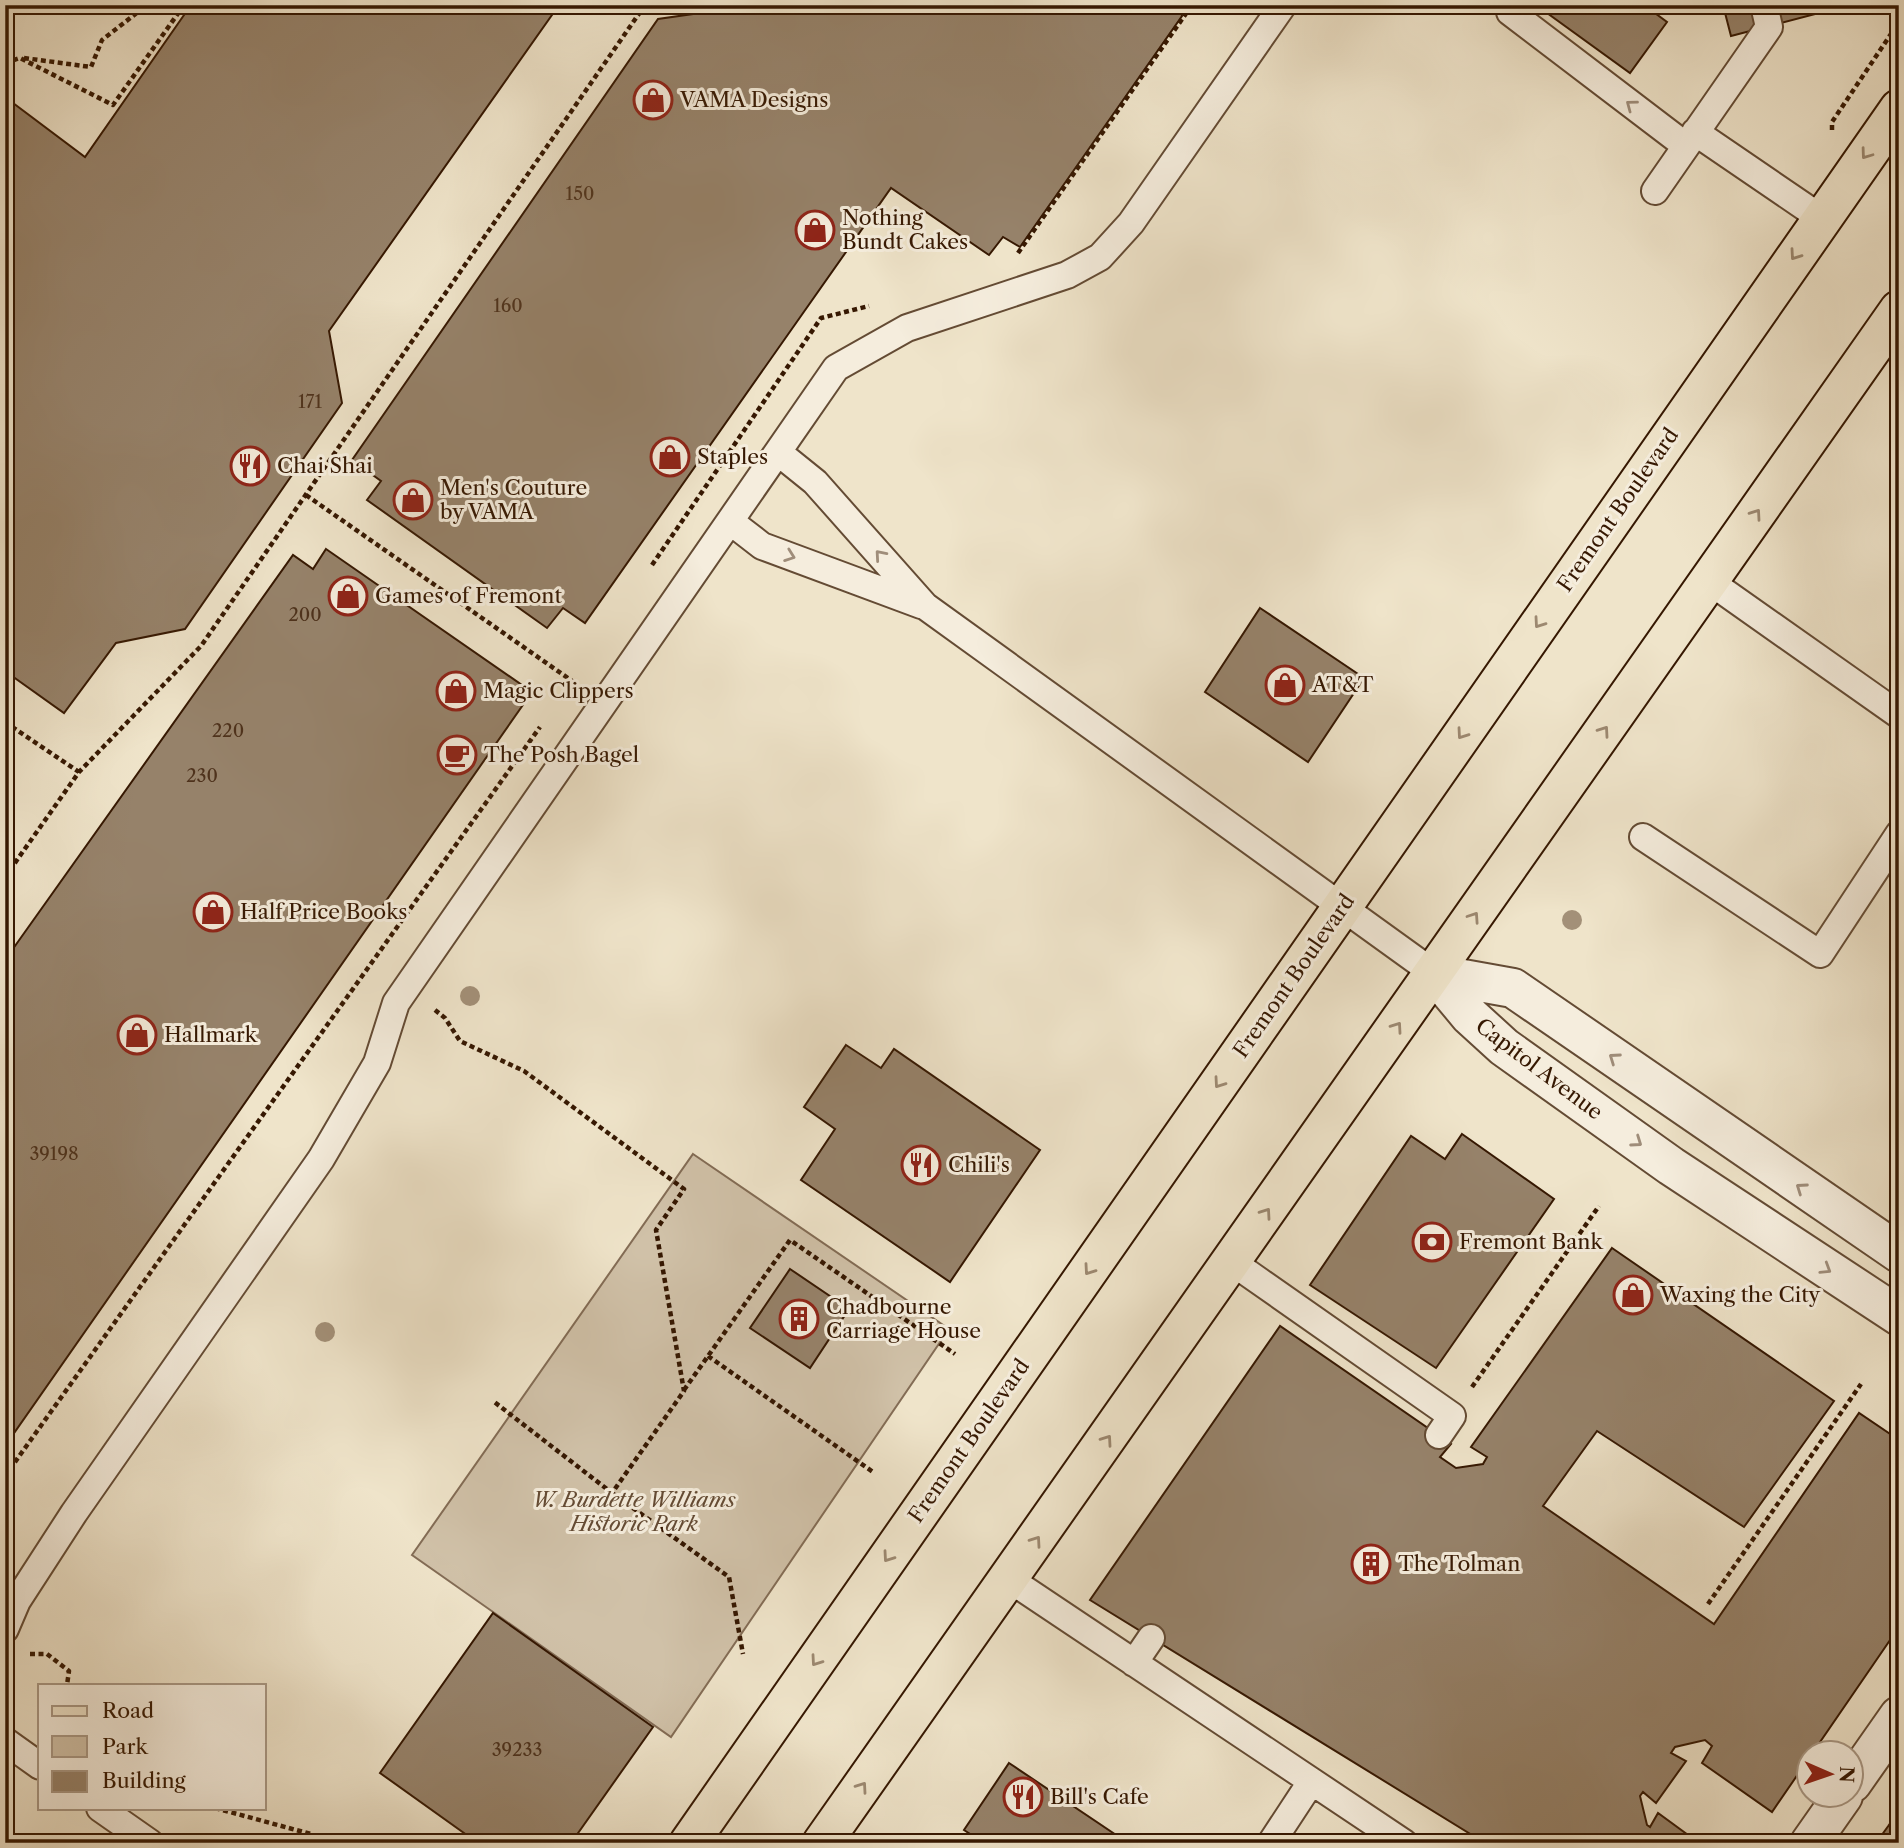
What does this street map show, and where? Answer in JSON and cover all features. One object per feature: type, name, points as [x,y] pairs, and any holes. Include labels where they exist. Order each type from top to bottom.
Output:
[{"type":"main road","name":"Fremont Boulevard","points":[[689,1843],[1899,109]]},
{"type":"main road","points":[[822,1843],[1899,310]]},
{"type":"street","name":"Capitol Avenue","points":[[1435,974],[1513,988],[1899,1253]]},
{"type":"street","name":"Capitol Avenue","points":[[1435,974],[1470,1016],[1504,1047],[1692,1180],[1899,1316]]},
{"type":"street","points":[[1866,1763],[1899,1716]]},
{"type":"street","points":[[1810,1843],[1833,1810]]},
{"type":"lane","points":[[11,1640],[18,1601],[74,1513],[321,1159],[377,1063],[396,1003],[836,368],[907,328],[1067,275],[1100,257],[1130,223],[1283,5]]},
{"type":"lane","points":[[1515,5],[1510,12],[1690,139],[1821,218]]},
{"type":"lane","points":[[1655,191],[1769,27],[1764,5]]},
{"type":"lane","points":[[779,453],[815,482],[925,606],[1435,974]]},
{"type":"lane","points":[[731,522],[762,546],[925,606]]},
{"type":"lane","points":[[1709,581],[1899,715]]},
{"type":"lane","points":[[1643,837],[1820,954],[1899,834]]},
{"type":"lane","points":[[1232,1262],[1445,1426]]},
{"type":"lane","points":[[1009,1579],[1096,1634],[1134,1663],[1404,1843]]},
{"type":"lane","points":[[1134,1663],[1151,1638]]},
{"type":"lane","points":[[5,1741],[38,1765]]},
{"type":"lane","points":[[1270,1843],[1311,1782]]},
{"type":"lane","points":[[103,1810],[150,1843]]},
{"type":"path","points":[[5,63],[20,58],[91,67],[102,40],[147,5]]},
{"type":"path","points":[[20,58],[113,105],[184,5]]},
{"type":"path","points":[[5,877],[79,772],[201,646],[645,5]]},
{"type":"path","points":[[1891,35],[1899,22]]},
{"type":"path","points":[[306,495],[605,704]]},
{"type":"path","points":[[564,692],[572,681]]},
{"type":"path","points":[[5,1476],[548,715]]},
{"type":"path","points":[[5,722],[79,772]]},
{"type":"path","points":[[354,988],[396,1003],[438,1011],[460,1041],[524,1071],[684,1189],[656,1230],[684,1391]]},
{"type":"path","points":[[1445,1426],[1599,1206]]},
{"type":"path","points":[[612,1493],[790,1240],[955,1354]]},
{"type":"path","points":[[708,1356],[873,1472]]},
{"type":"path","points":[[1708,1604],[1861,1384]]},
{"type":"path","points":[[493,1401],[612,1493],[729,1577],[743,1654]]},
{"type":"path","points":[[11,1640],[47,1654],[69,1671],[67,1684]]},
{"type":"path","points":[[222,1810],[311,1834],[323,1843]]},
{"type":"green space","name":"W. Burdette Williams Historic Park","points":[[693,1154],[949,1329],[671,1737],[412,1555]]},
{"type":"building","points":[[191,5],[559,5],[329,331],[342,403],[185,629],[116,643],[64,713],[5,671],[5,97],[85,157]]},
{"type":"building","points":[[712,5],[1179,5],[1182,16],[1020,247],[1003,237],[989,255],[891,188],[585,623],[563,608],[547,628],[367,500],[381,481],[352,460],[658,19],[707,12]]},
{"type":"building","points":[[1536,5],[1644,5],[1667,22],[1630,73]]},
{"type":"building","points":[[1723,5],[1837,5],[1838,8],[1731,36]]},
{"type":"building","points":[[326,549],[532,692],[5,1446],[5,960],[293,555],[313,569]]},
{"type":"building","name":"AT&T","points":[[1260,608],[1364,678],[1308,762],[1205,692]]},
{"type":"building","name":"Chili's","points":[[846,1045],[881,1068],[894,1049],[1040,1150],[950,1282],[801,1180],[835,1129],[804,1107]]},
{"type":"building","name":"Fremont Bank","points":[[1462,1134],[1554,1199],[1436,1368],[1310,1285],[1411,1136],[1445,1159]]},
{"type":"building","name":"The Tolman","points":[[1612,1248],[1834,1401],[1744,1527],[1597,1431],[1543,1506],[1714,1624],[1859,1413],[1899,1440],[1899,1627],[1821,1740],[1796,1740],[1796,1777],[1772,1812],[1702,1763],[1712,1746],[1705,1740],[1675,1747],[1671,1753],[1686,1761],[1656,1803],[1643,1792],[1640,1796],[1647,1825],[1650,1827],[1658,1813],[1699,1843],[1485,1843],[1090,1600],[1280,1326],[1451,1444],[1440,1457],[1456,1468],[1483,1464],[1487,1457],[1471,1447]]},
{"type":"building","name":"Chadbourne Carriage House","points":[[790,1269],[849,1309],[810,1368],[750,1328]]},
{"type":"building","points":[[493,1613],[653,1727],[571,1843],[478,1843],[380,1773]]},
{"type":"building","name":"Bill's Cafe","points":[[1009,1763],[1128,1843],[984,1843],[964,1830]]},
{"type":"building","points":[[1899,1811],[1899,1831],[1889,1825]]},
{"type":"building","points":[[1889,1825],[1899,1831],[1899,1843],[1876,1843]]},
{"type":"place","name":"VAMA Designs","points":[[653,100]]},
{"type":"place","name":"Nothing Bundt Cakes","points":[[815,230]]},
{"type":"place","name":"Staples","points":[[670,457]]},
{"type":"place","name":"Chai Shai","points":[[250,466]]},
{"type":"place","name":"Men's Couture by VAMA","points":[[413,500]]},
{"type":"place","name":"Games of Fremont","points":[[348,596]]},
{"type":"place","name":"AT&T","points":[[1285,685]]},
{"type":"place","name":"Magic Clippers","points":[[456,691]]},
{"type":"place","name":"The Posh Bagel","points":[[457,755]]},
{"type":"place","name":"Half Price Books","points":[[213,912]]},
{"type":"place","name":"Hallmark","points":[[137,1035]]},
{"type":"place","name":"Chili's","points":[[921,1165]]},
{"type":"place","name":"Fremont Bank","points":[[1432,1242]]},
{"type":"place","name":"Waxing the City","points":[[1633,1295]]},
{"type":"place","name":"Chadbourne Carriage House","points":[[799,1319]]},
{"type":"place","name":"The Tolman","points":[[1371,1564]]},
{"type":"place","name":"Bill's Cafe","points":[[1023,1797]]}]
